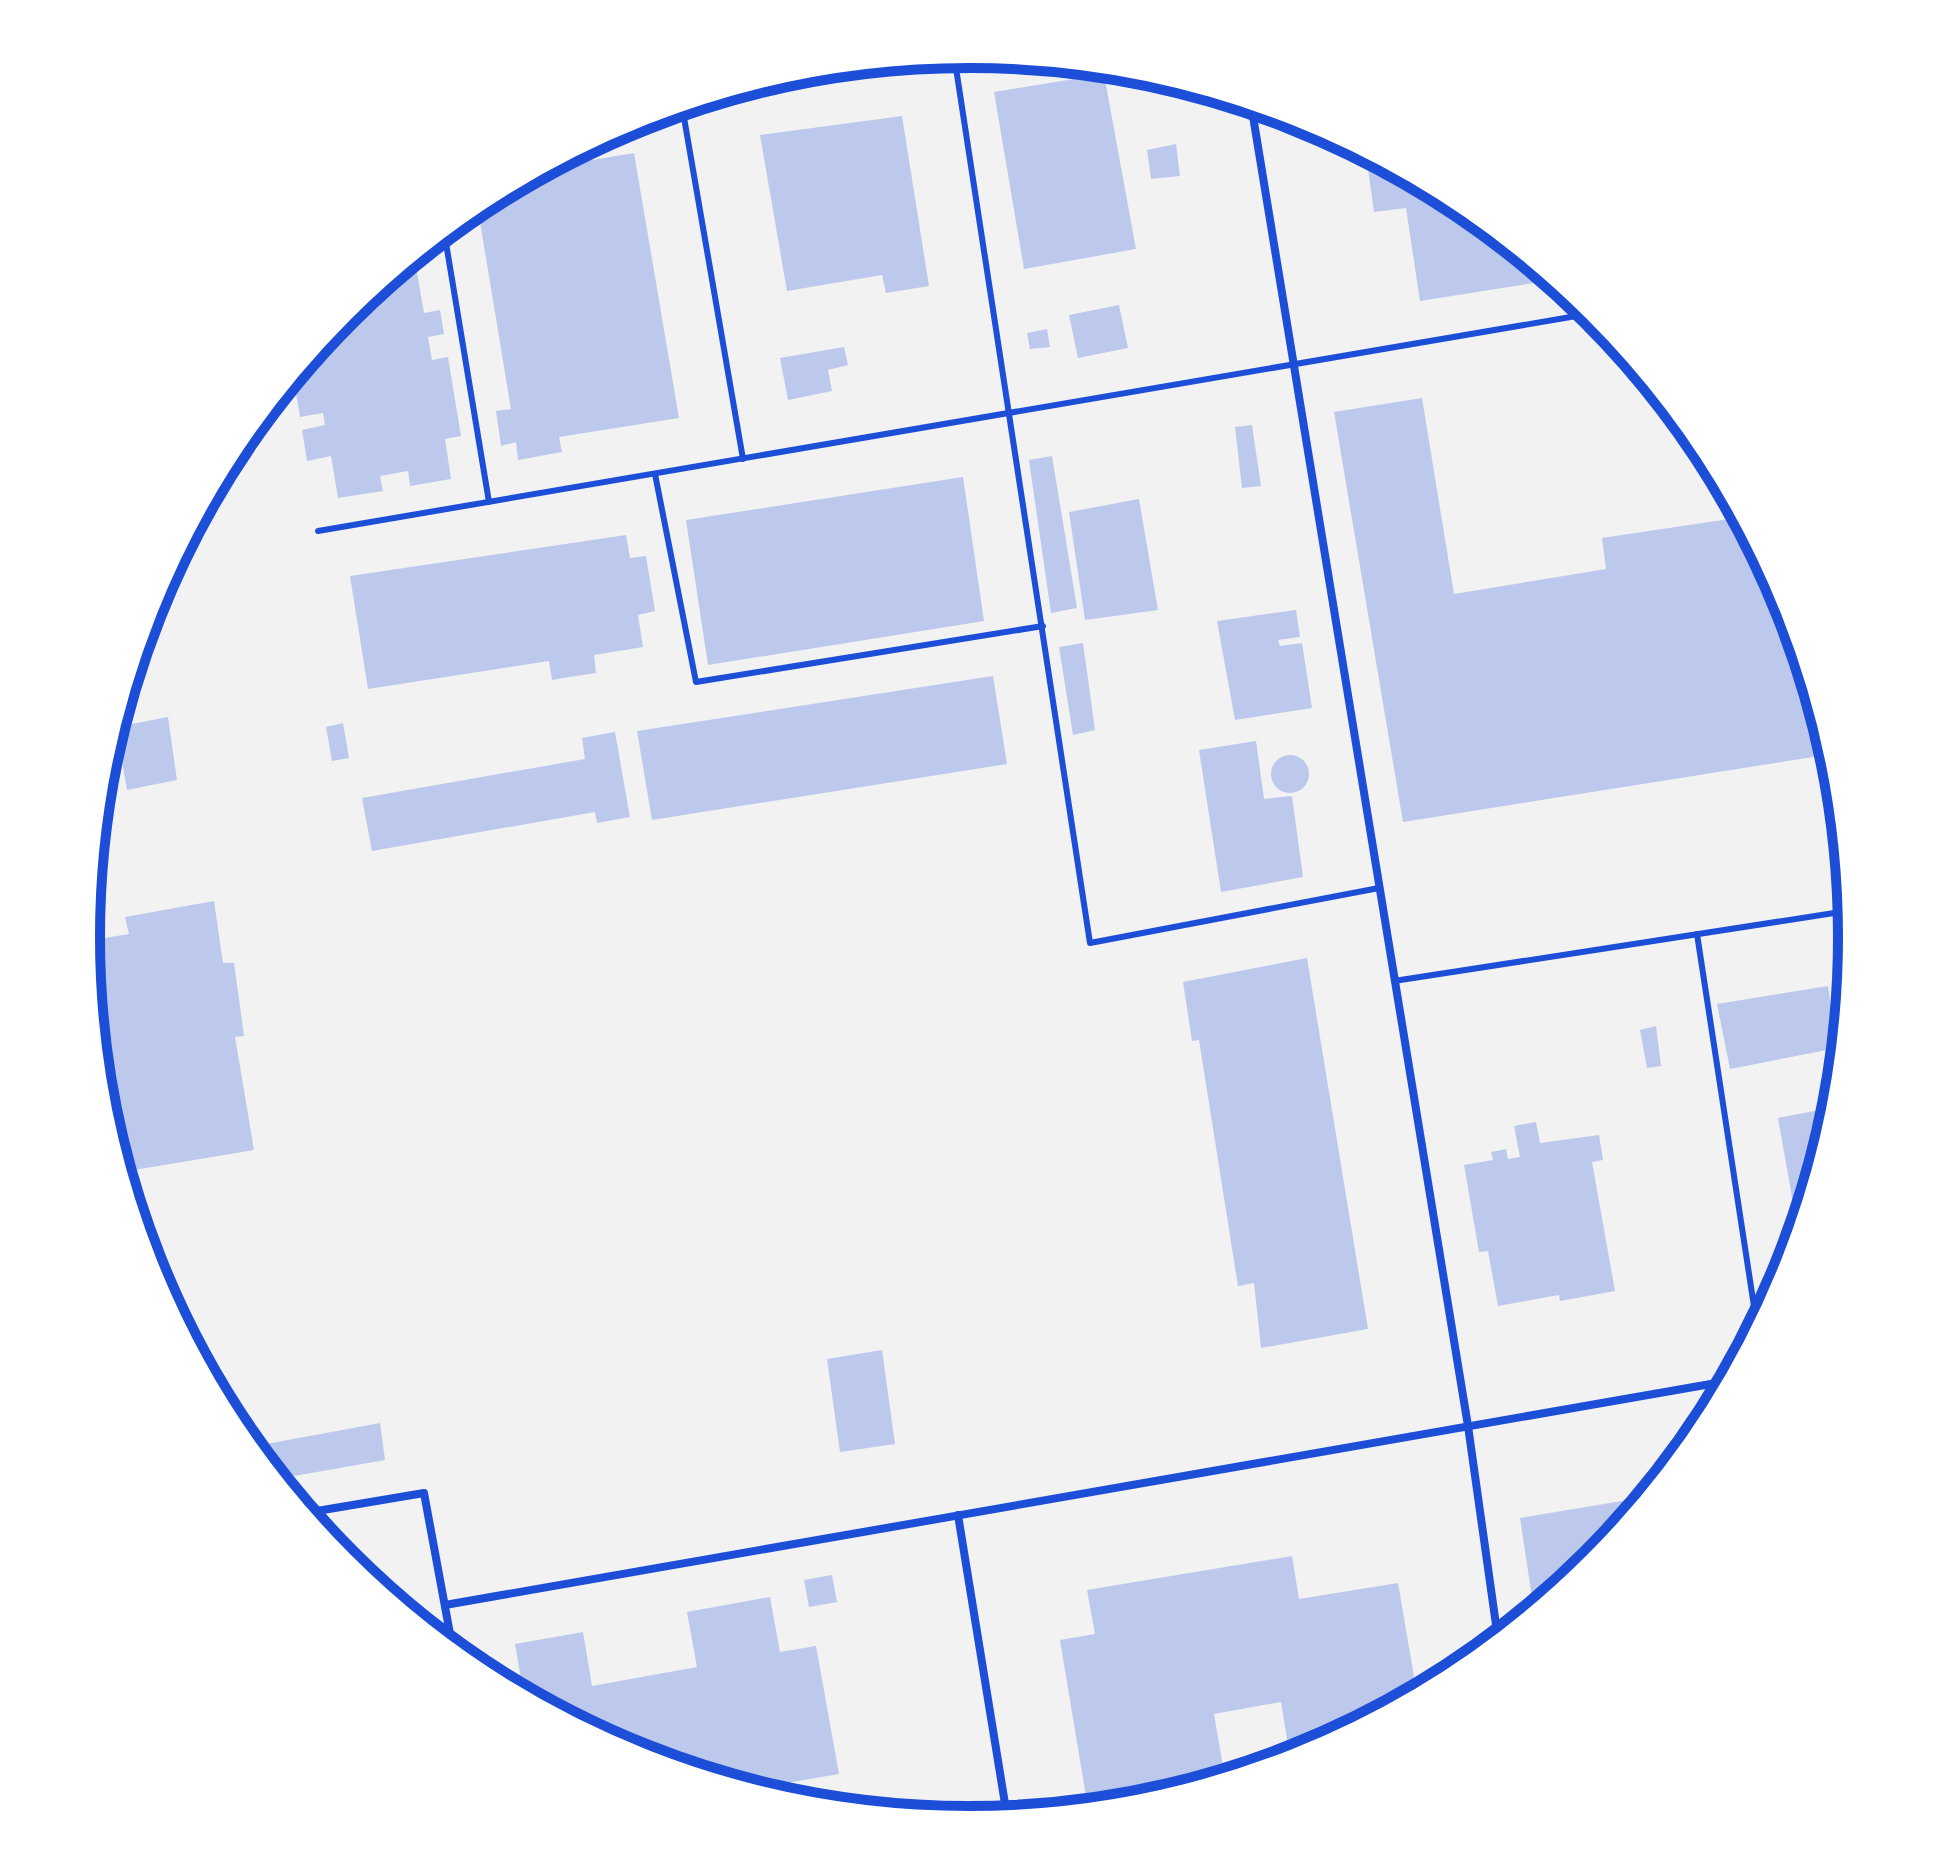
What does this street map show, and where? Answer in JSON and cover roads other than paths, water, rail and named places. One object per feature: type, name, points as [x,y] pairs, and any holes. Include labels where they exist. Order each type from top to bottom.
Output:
[{"type":"street","points":[[1253,116],[1468,1426],[1496,1627]]},
{"type":"street","points":[[445,1605],[1715,1383]]},
{"type":"street","points":[[317,1511],[424,1493],[450,1633]]},
{"type":"street","points":[[958,1515],[1005,1805]]},
{"type":"lane","points":[[956,68],[1090,943],[1379,888]]},
{"type":"lane","points":[[684,116],[743,459]]},
{"type":"lane","points":[[446,244],[489,502]]},
{"type":"lane","points":[[318,531],[1576,316]]},
{"type":"lane","points":[[655,474],[696,682],[1043,626]]},
{"type":"lane","points":[[1394,981],[1837,913]]},
{"type":"lane","points":[[1697,934],[1754,1308]]}]
